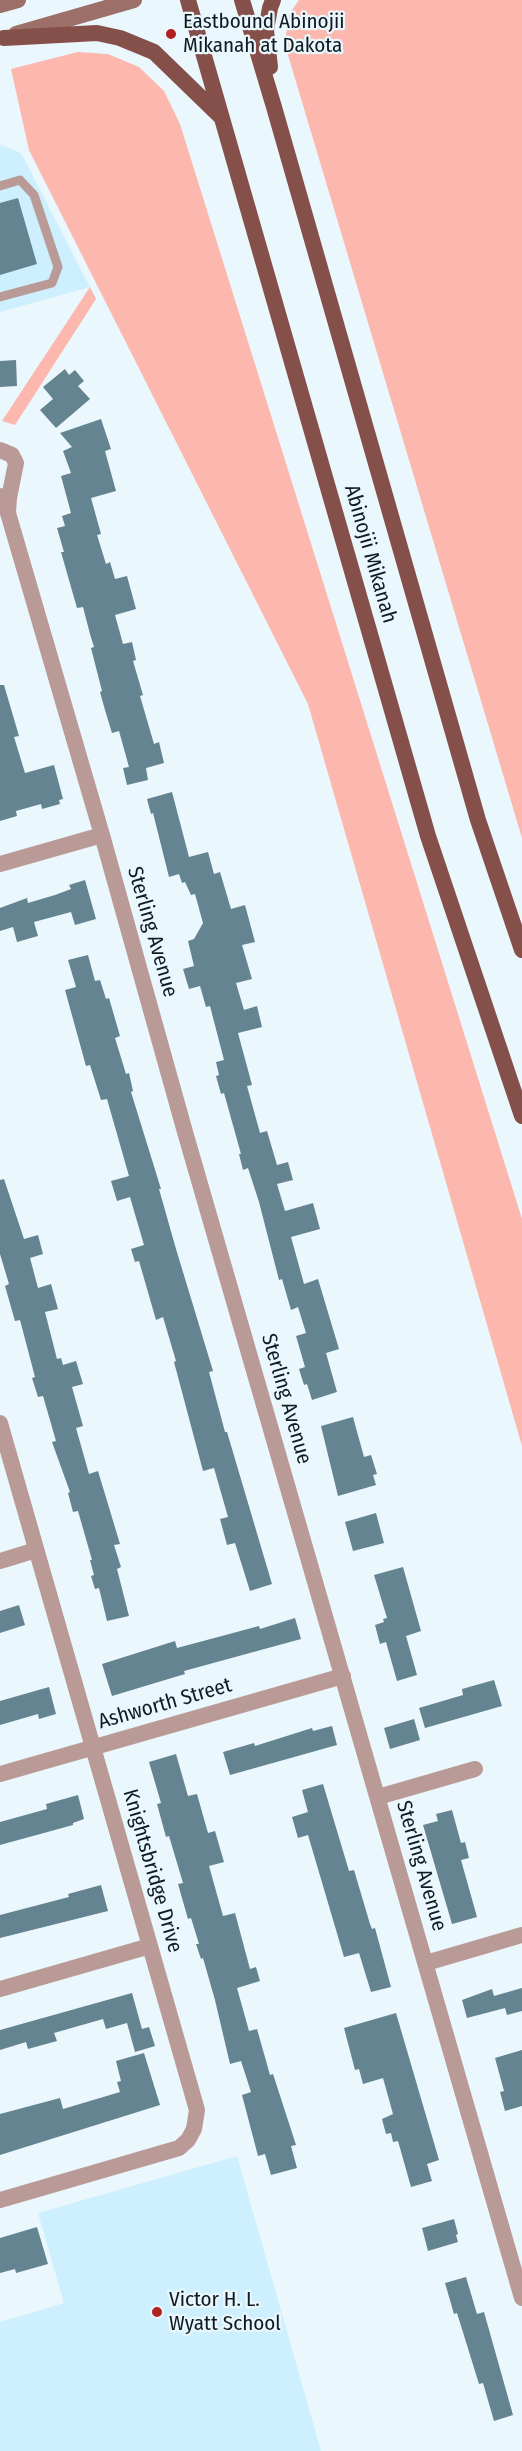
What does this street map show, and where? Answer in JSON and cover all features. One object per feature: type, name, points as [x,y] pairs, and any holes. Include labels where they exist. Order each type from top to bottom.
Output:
[{"type":"main road","points":[[0,5],[18,0]]},
{"type":"main road","points":[[2,38],[134,0]]},
{"type":"main road","name":"Abinojii Mikanah","points":[[188,0],[428,836],[522,1116]]},
{"type":"main road","name":"Abinojii Mikanah","points":[[242,0],[478,820],[522,950]]},
{"type":"main road","points":[[273,0],[266,30],[274,106]]},
{"type":"main road","points":[[2,38],[97,33],[120,38],[154,52],[222,117]]},
{"type":"street","name":"Sterling Avenue","points":[[0,450],[12,455],[16,463],[8,513]]},
{"type":"street","name":"Sterling Avenue","points":[[0,496],[8,513],[102,835],[188,1143],[522,2298]]},
{"type":"street","points":[[0,864],[102,835]]},
{"type":"street","name":"Knightsbridge Drive","points":[[0,1423],[197,2110],[194,2129],[188,2140],[179,2148],[0,2200]]},
{"type":"street","points":[[0,1561],[36,1550]]},
{"type":"street","name":"Ashworth Street","points":[[0,1774],[343,1676]]},
{"type":"street","points":[[378,1797],[475,1769]]},
{"type":"street","points":[[426,1963],[522,1935]]},
{"type":"street","points":[[0,1989],[150,1946]]},
{"type":"lane","points":[[0,186],[20,180],[34,195],[58,267],[52,283],[0,297]]},
{"type":"shaded area","points":[[299,0],[522,0],[522,838],[285,45],[288,16]]},
{"type":"shaded area","points":[[78,52],[108,54],[139,67],[164,91],[180,124],[522,1219],[522,1446],[308,704],[29,150],[11,69]]},
{"type":"shaded area","points":[[0,144],[21,153],[90,287],[0,312]]},
{"type":"shaded area","points":[[90,287],[96,299],[15,425],[2,421]]},
{"type":"shaded area","name":"Victor H. L. Wyatt School","points":[[237,2156],[321,2451],[0,2451],[0,2322],[64,2303],[38,2213]]},
{"type":"building","points":[[18,198],[37,264],[0,275],[0,203]]},
{"type":"building","points":[[16,360],[17,386],[0,387],[0,361]]},
{"type":"building","points":[[65,369],[69,375],[75,370],[84,381],[78,386],[90,399],[56,428],[40,410],[53,399],[43,387]]},
{"type":"building","points":[[101,419],[111,449],[105,451],[116,491],[91,498],[101,534],[97,535],[106,564],[110,562],[115,579],[127,576],[136,609],[115,615],[123,644],[132,642],[136,660],[133,661],[143,695],[140,696],[154,744],[159,742],[164,763],[146,768],[148,780],[127,785],[123,768],[129,767],[119,731],[112,733],[105,710],[91,648],[94,647],[83,607],[77,608],[61,552],[64,552],[57,528],[65,526],[62,516],[71,513],[61,476],[71,473],[63,451],[72,447],[60,433]]},
{"type":"building","points":[[0,685],[4,685],[19,736],[14,737],[25,773],[54,765],[63,799],[59,800],[60,804],[42,809],[41,804],[16,811],[17,816],[0,821]]},
{"type":"building","points":[[172,792],[189,857],[208,852],[214,874],[220,872],[231,909],[245,905],[255,942],[242,945],[252,979],[236,983],[244,1010],[257,1006],[262,1027],[238,1033],[252,1085],[247,1086],[260,1133],[267,1131],[277,1165],[288,1162],[293,1180],[277,1184],[285,1211],[313,1203],[320,1229],[291,1237],[304,1284],[318,1279],[339,1349],[326,1353],[337,1392],[312,1400],[299,1369],[305,1367],[296,1336],[306,1333],[298,1307],[291,1310],[282,1279],[279,1280],[259,1202],[248,1168],[243,1170],[239,1154],[241,1154],[224,1093],[221,1094],[216,1076],[219,1075],[216,1062],[224,1060],[210,1006],[206,1007],[200,986],[189,989],[183,969],[194,966],[188,941],[194,939],[203,923],[195,894],[191,895],[185,882],[182,883],[179,874],[169,877],[153,813],[151,814],[147,799]]},
{"type":"building","points":[[85,880],[96,919],[75,925],[71,912],[34,922],[38,936],[17,942],[13,927],[0,931],[0,908],[27,898],[28,903],[55,895],[71,889],[69,885]]},
{"type":"building","points":[[88,955],[95,981],[100,980],[106,999],[109,998],[120,1036],[115,1038],[126,1074],[129,1073],[133,1091],[131,1092],[213,1371],[209,1372],[225,1432],[227,1432],[272,1584],[250,1591],[235,1543],[227,1545],[220,1519],[228,1517],[214,1468],[203,1471],[163,1317],[156,1320],[139,1261],[135,1262],[131,1249],[144,1245],[130,1197],[117,1201],[111,1181],[129,1176],[107,1099],[101,1100],[90,1065],[86,1066],[65,990],[76,987],[68,960]]},
{"type":"building","points":[[4,1179],[24,1239],[38,1235],[43,1254],[30,1258],[38,1288],[51,1284],[58,1309],[45,1312],[57,1359],[61,1358],[63,1365],[76,1361],[83,1384],[72,1387],[83,1426],[76,1428],[89,1474],[98,1471],[120,1544],[114,1545],[121,1567],[117,1569],[129,1616],[107,1621],[99,1588],[95,1589],[91,1576],[94,1575],[90,1560],[92,1560],[78,1511],[73,1512],[68,1493],[70,1492],[52,1442],[56,1441],[43,1396],[38,1397],[32,1378],[35,1377],[20,1320],[15,1321],[5,1286],[9,1284],[0,1254],[0,1180]]},
{"type":"building","points":[[353,1417],[364,1457],[371,1455],[377,1474],[373,1475],[376,1485],[338,1496],[321,1426]]},
{"type":"building","points":[[376,1513],[384,1543],[353,1551],[345,1522]]},
{"type":"building","points":[[403,1567],[421,1631],[406,1636],[417,1675],[397,1681],[386,1642],[380,1644],[375,1625],[384,1622],[383,1619],[387,1618],[374,1575]]},
{"type":"building","points":[[19,1605],[25,1625],[0,1633],[0,1611]]},
{"type":"building","points":[[295,1618],[301,1639],[184,1671],[185,1674],[112,1696],[102,1664],[175,1641],[177,1648],[259,1626],[260,1629]]},
{"type":"building","points":[[494,1680],[502,1706],[425,1728],[419,1708],[463,1695],[462,1689]]},
{"type":"building","points":[[49,1687],[56,1714],[39,1719],[38,1714],[0,1725],[0,1701]]},
{"type":"building","points":[[414,1719],[420,1740],[390,1749],[384,1728]]},
{"type":"building","points":[[332,1726],[337,1745],[230,1775],[223,1752],[254,1743],[255,1746],[312,1728],[313,1731]]},
{"type":"building","points":[[176,1754],[188,1796],[197,1794],[208,1833],[215,1831],[224,1862],[209,1866],[223,1916],[235,1913],[250,1969],[256,1967],[260,1981],[237,1988],[249,2031],[257,2029],[270,2075],[273,2074],[296,2145],[291,2146],[297,2168],[271,2175],[265,2154],[258,2156],[242,2095],[251,2092],[241,2061],[230,2064],[215,2000],[203,1958],[201,1959],[196,1944],[199,1944],[191,1918],[188,1919],[178,1884],[183,1883],[157,1804],[161,1803],[149,1762]]},
{"type":"building","points":[[323,1784],[349,1871],[354,1870],[370,1924],[372,1929],[375,1928],[391,1987],[371,1992],[359,1953],[344,1957],[308,1835],[298,1838],[292,1817],[308,1812],[302,1790]]},
{"type":"building","points":[[78,1795],[84,1819],[73,1825],[0,1845],[0,1822],[47,1809],[46,1804]]},
{"type":"building","points":[[452,1810],[461,1843],[465,1842],[469,1858],[461,1860],[477,1917],[452,1924],[423,1825],[438,1821],[436,1814]]},
{"type":"building","points":[[101,1885],[108,1911],[0,1938],[0,1915],[69,1897],[68,1894]]},
{"type":"building","points":[[522,1988],[522,2011],[507,2015],[505,2008],[467,2018],[462,2000],[492,1989],[494,1996]]},
{"type":"building","points":[[132,1993],[142,2029],[149,2027],[155,2046],[135,2052],[127,2023],[106,2029],[103,2019],[54,2033],[57,2041],[28,2049],[26,2042],[0,2050],[0,2030]]},
{"type":"building","points":[[396,2013],[439,2160],[427,2164],[432,2181],[411,2187],[398,2141],[393,2142],[391,2133],[386,2134],[382,2119],[393,2114],[383,2078],[363,2084],[359,2069],[355,2070],[344,2028]]},
{"type":"building","points":[[522,2050],[522,2106],[505,2111],[500,2092],[504,2091],[495,2058]]},
{"type":"building","points":[[144,2053],[160,2105],[0,2155],[0,2114],[60,2098],[63,2109],[120,2092],[117,2082],[121,2081],[116,2061]]},
{"type":"building","points":[[454,2219],[458,2242],[428,2251],[422,2228]]},
{"type":"building","points":[[37,2227],[48,2264],[16,2273],[15,2269],[0,2273],[0,2238]]},
{"type":"building","points":[[466,2277],[477,2314],[484,2312],[513,2415],[494,2421],[483,2383],[479,2384],[457,2313],[454,2314],[445,2283]]},
{"type":"place","name":"Eastbound Abinojii Mikanah at Dakota","points":[[171,34]]},
{"type":"place","name":"Victor H. L. Wyatt School","points":[[157,2312]]}]
